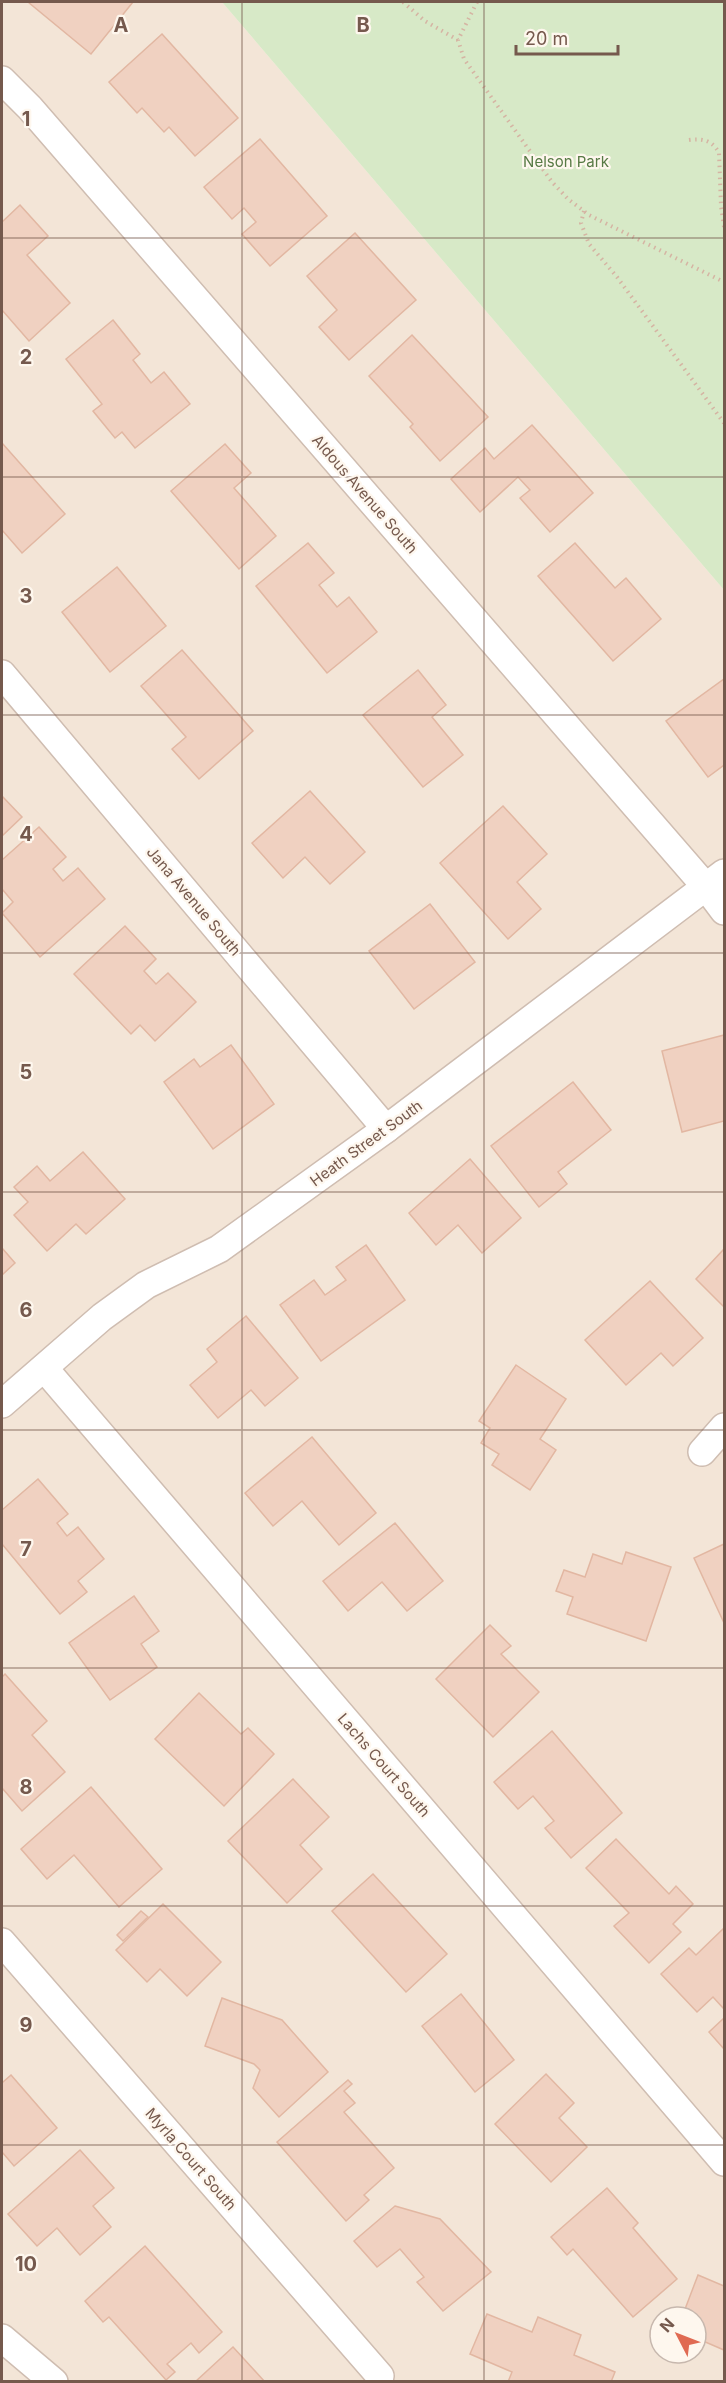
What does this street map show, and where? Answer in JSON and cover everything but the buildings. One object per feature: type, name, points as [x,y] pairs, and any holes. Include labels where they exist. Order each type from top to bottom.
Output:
[{"type":"street","name":"Aldous Avenue South","points":[[2,80],[30,108],[715,880],[724,911]]},
{"type":"street","name":"Jana Avenue South","points":[[2,674],[386,1129]]},
{"type":"street","name":"Heath Street South","points":[[2,1404],[102,1317],[146,1285],[219,1250],[386,1129],[715,880]]},
{"type":"street","name":"Lachs Court South","points":[[44,1368],[724,2162]]},
{"type":"street","points":[[702,1452],[724,1427]]},
{"type":"street","name":"Myrla Court South","points":[[2,1942],[380,2376]]},
{"type":"street","points":[[2,2338],[54,2382]]},
{"type":"path","points":[[403,2],[425,21],[458,40],[464,59],[552,182],[568,199],[584,211],[724,282]]},
{"type":"path","points":[[458,40],[477,2]]},
{"type":"path","points":[[689,140],[706,140],[716,147],[719,153],[724,227]]},
{"type":"path","points":[[584,211],[580,223],[589,244],[724,423]]},
{"type":"shaded area","points":[[2,2],[222,2],[724,590],[724,2381],[2,2382]]},
{"type":"green space","name":"Nelson Park","points":[[222,2],[724,2],[724,590]]}]
